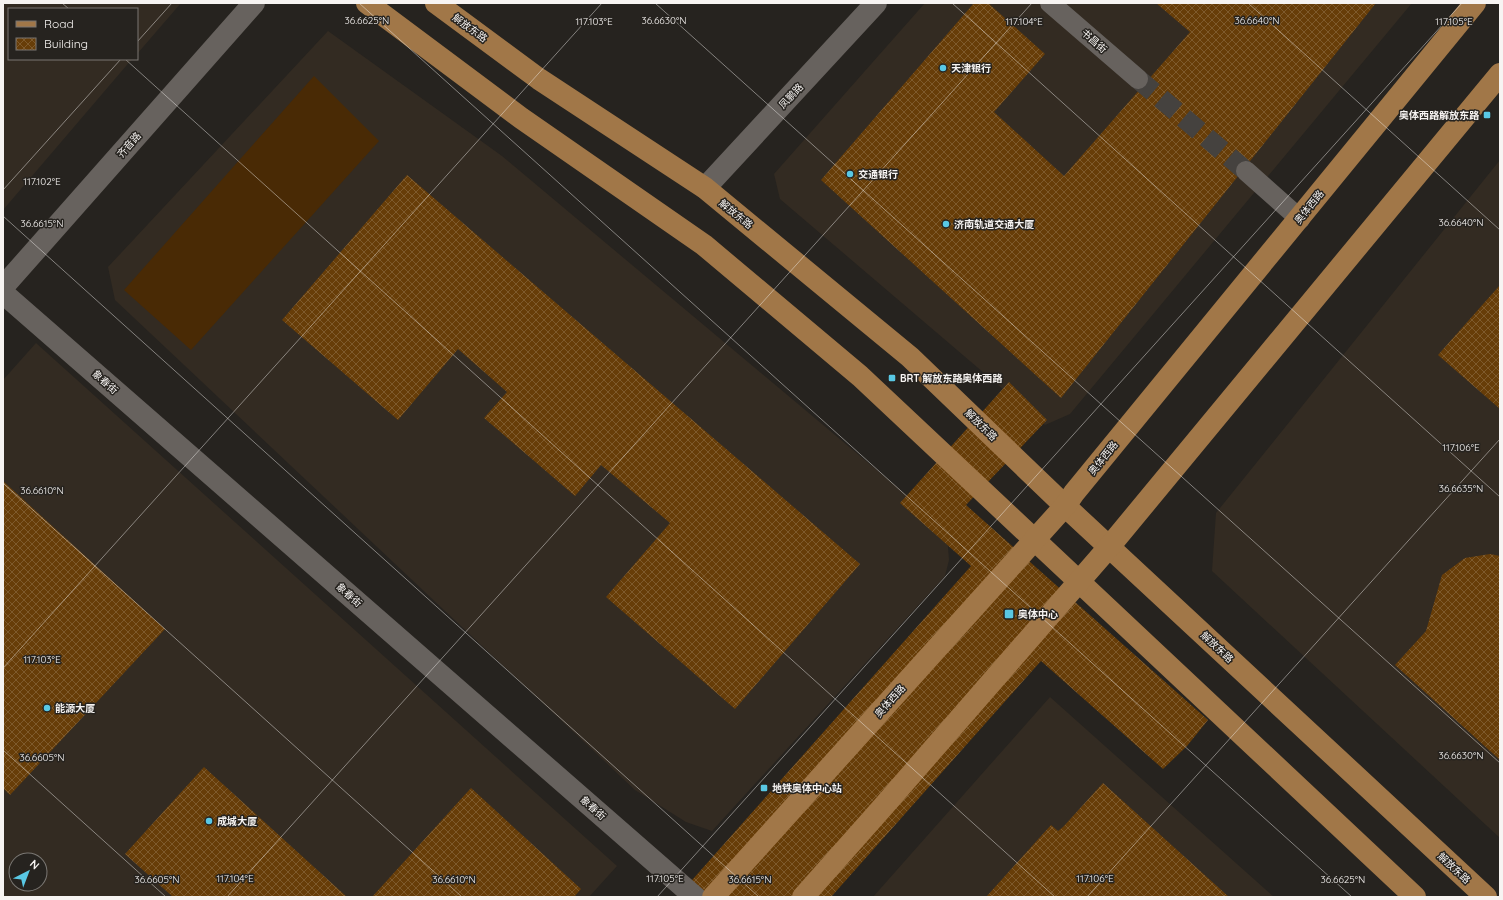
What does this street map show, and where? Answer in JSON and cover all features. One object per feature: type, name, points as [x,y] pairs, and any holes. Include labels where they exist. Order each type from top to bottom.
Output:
[{"type":"main road","points":[[367,3],[521,118],[704,245],[860,376],[1415,897]]},
{"type":"main road","name":"解放东路","points":[[436,3],[539,79],[705,188],[910,357],[1108,547],[1486,897]]},
{"type":"main road","name":"奥体西路","points":[[713,897],[1065,506],[1475,3]]},
{"type":"main road","points":[[803,897],[1108,547],[1500,74]]},
{"type":"street","name":"齐音路","points":[[3,287],[254,3]]},
{"type":"street","name":"凤鹏路","points":[[705,188],[876,3]]},
{"type":"street","name":"书昌街","points":[[1050,3],[1138,78]]},
{"type":"street","points":[[1246,171],[1300,219]]},
{"type":"street","name":"象春街","points":[[3,293],[694,897]]},
{"type":"shaded area","points":[[3,3],[181,3],[138,53],[138,8],[8,8],[8,60],[131,60],[3,210]]},
{"type":"shaded area","points":[[925,3],[1412,3],[1070,414],[1045,425],[780,199],[774,174]]},
{"type":"shaded area","points":[[328,31],[502,156],[934,518],[947,534],[949,560],[945,576],[712,831],[686,822],[635,790],[115,300],[108,267]]},
{"type":"shaded area","points":[[314,76],[379,141],[191,350],[124,290]]},
{"type":"shaded area","points":[[1500,160],[1500,838],[1212,571],[1216,513]]},
{"type":"shaded area","points":[[36,343],[617,866],[589,897],[3,897],[3,380]]},
{"type":"shaded area","points":[[1050,697],[1274,897],[873,897]]},
{"type":"building","points":[[974,3],[988,3],[1045,54],[994,112],[1064,176],[1190,32],[1156,3],[1376,3],[1061,398],[821,180]]},
{"type":"building","points":[[407,175],[860,564],[735,709],[606,597],[670,523],[601,465],[575,496],[484,418],[507,392],[458,349],[398,420],[282,320]]},
{"type":"building","points":[[1500,285],[1500,409],[1438,355]]},
{"type":"building","name":"奥体中心","points":[[1009,382],[1047,420],[966,505],[1208,720],[1187,746],[1163,769],[1041,661],[831,897],[677,897],[971,566],[900,503]]},
{"type":"building","name":"能源大厦","points":[[3,481],[165,629],[10,795],[3,788]]},
{"type":"building","points":[[1490,554],[1500,556],[1500,760],[1395,665],[1426,631],[1442,575],[1465,558]]},
{"type":"building","name":"成城大厦","points":[[204,767],[347,897],[173,897],[125,854]]},
{"type":"building","points":[[1103,783],[1229,897],[986,897],[1051,825],[1058,831],[1063,827]]},
{"type":"building","points":[[471,788],[581,889],[574,897],[372,897]]},
{"type":"tunnel","points":[[1138,79],[1246,171]]},
{"type":"place","name":"天津银行","points":[[943,68]]},
{"type":"place","name":"奥体西路解放东路","points":[[1487,115]]},
{"type":"place","name":"交通银行","points":[[850,174]]},
{"type":"place","name":"济南轨道交通大厦","points":[[946,224]]},
{"type":"place","name":"BRT 解放东路奥体西路","points":[[892,378]]},
{"type":"place","name":"奥体中心","points":[[1009,614]]},
{"type":"place","name":"能源大厦","points":[[47,708]]},
{"type":"place","name":"地铁奥体中心站","points":[[764,788]]},
{"type":"place","name":"成城大厦","points":[[209,821]]}]
